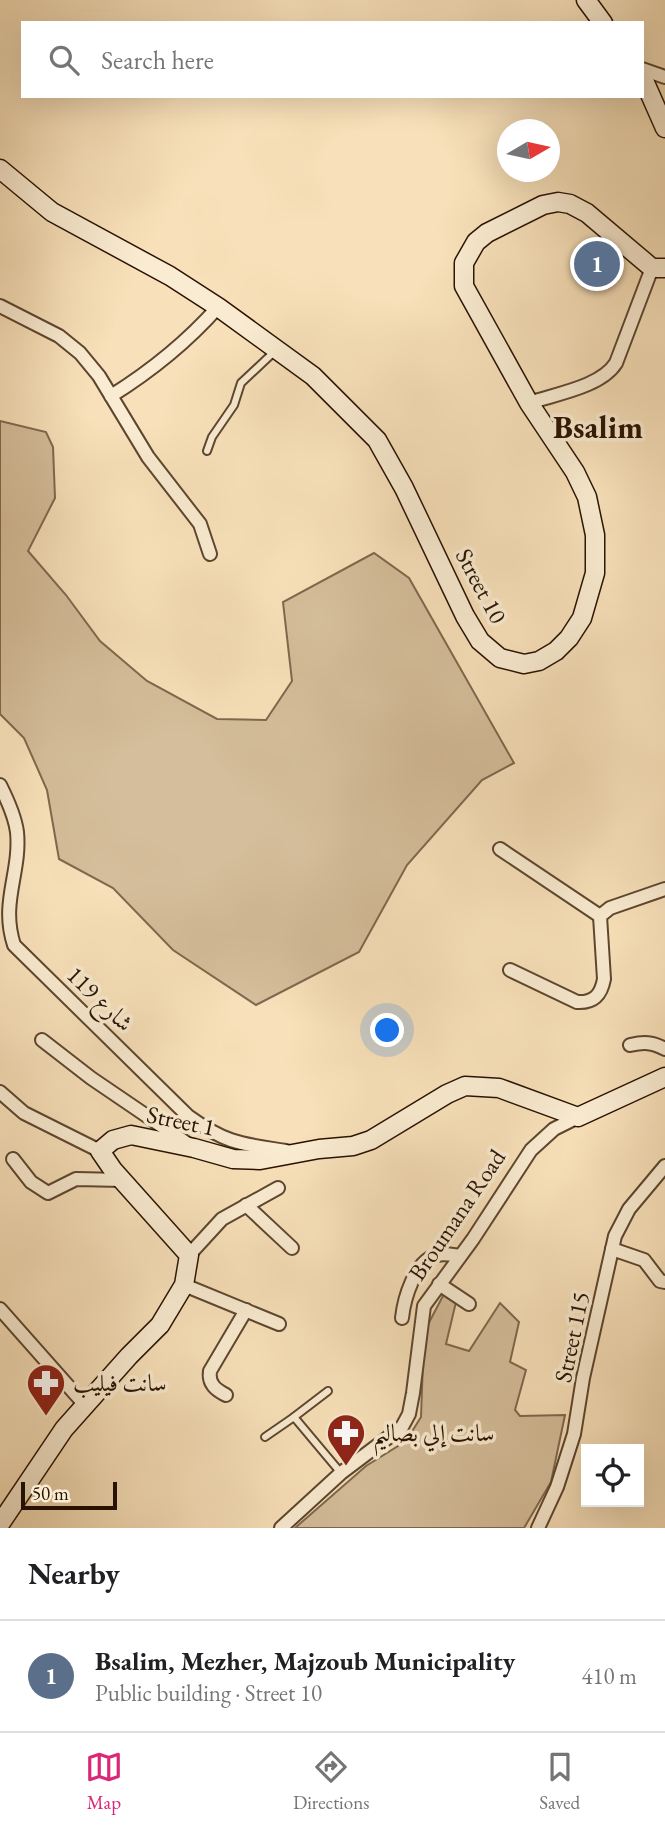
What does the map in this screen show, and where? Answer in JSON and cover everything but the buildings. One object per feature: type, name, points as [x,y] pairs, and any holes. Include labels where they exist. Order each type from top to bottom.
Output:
[{"type":"main road","points":[[586,0],[602,21]]},
{"type":"main road","points":[[644,81],[665,128]]},
{"type":"main road","name":"Street 10","points":[[0,169],[52,212],[170,276],[218,307],[313,376],[377,440],[404,488],[465,616],[480,641],[500,658],[524,664],[539,662],[556,651],[569,638],[582,618],[595,573],[595,535],[587,497],[575,472],[529,403],[464,286],[464,264],[476,242],[487,233],[543,205],[558,202],[570,204],[587,214],[658,268]]},
{"type":"main road","name":"Broumana Road","points":[[578,1117],[665,1077]]},
{"type":"main road","name":"Street 1","points":[[100,1151],[113,1140],[131,1135],[233,1159],[260,1160],[353,1146],[371,1140],[447,1094],[466,1086],[499,1088],[578,1117]]},
{"type":"main road","points":[[0,1524],[64,1429],[160,1325],[184,1285],[189,1255],[122,1180],[100,1151]]},
{"type":"street","points":[[644,70],[665,77]]},
{"type":"street","points":[[529,403],[593,382],[609,373],[616,363],[658,268]]},
{"type":"street","points":[[0,306],[59,336],[80,353],[99,376],[148,457],[200,524],[209,554]]},
{"type":"street","points":[[111,396],[177,348],[200,328],[218,307]]},
{"type":"street","name":"شارع 119","points":[[0,785],[17,830],[17,846],[4,912],[14,945],[188,1116],[212,1133],[230,1141],[300,1153]]},
{"type":"street","points":[[500,849],[600,916]]},
{"type":"street","points":[[600,916],[610,908],[665,889]]},
{"type":"street","points":[[510,970],[577,1002],[594,999],[602,989],[604,979],[600,916]]},
{"type":"street","points":[[42,1040],[91,1078],[194,1148]]},
{"type":"street","points":[[630,1045],[643,1042],[665,1049]]},
{"type":"street","points":[[0,1092],[24,1112]]},
{"type":"street","points":[[0,1102],[100,1151]]},
{"type":"street","name":"Broumana Road","points":[[281,1528],[341,1473],[402,1427],[409,1414],[424,1306],[531,1150],[554,1129],[578,1117]]},
{"type":"street","points":[[13,1159],[31,1182],[48,1193],[76,1178],[122,1180]]},
{"type":"street","name":"Street 115","points":[[538,1528],[557,1487],[574,1434],[583,1378],[618,1229],[629,1209],[665,1166]]},
{"type":"street","points":[[189,1255],[222,1219],[278,1188]]},
{"type":"street","points":[[246,1205],[292,1248]]},
{"type":"street","points":[[612,1249],[644,1260],[660,1281],[665,1282]]},
{"type":"street","points":[[402,1318],[404,1298],[424,1263],[438,1254],[460,1256]]},
{"type":"street","points":[[439,1284],[469,1304]]},
{"type":"street","points":[[184,1285],[279,1324]]},
{"type":"street","points":[[0,1309],[85,1405]]},
{"type":"street","points":[[226,1395],[212,1386],[210,1371],[246,1310]]},
{"type":"lane","points":[[206,452],[212,437],[234,405],[241,383],[276,350]]},
{"type":"lane","points":[[265,1437],[328,1391]]},
{"type":"lane","points":[[294,1416],[341,1473]]},
{"type":"shaded area","points":[[0,421],[46,432],[53,447],[55,498],[28,551],[66,595],[100,641],[147,681],[217,719],[266,720],[292,681],[283,602],[374,553],[409,578],[514,763],[482,780],[407,865],[359,952],[256,1005],[173,950],[113,888],[59,859],[47,790],[24,738],[0,714]]},
{"type":"shaded area","points":[[444,1294],[456,1302],[446,1344],[469,1351],[500,1303],[519,1322],[510,1362],[526,1370],[515,1410],[520,1416],[565,1415],[551,1482],[524,1528],[295,1528],[366,1466],[406,1441],[421,1417],[424,1332]]},
{"type":"place","name":"Bsalim, Mezher, Majzoub Municipality","points":[[597,264]]},
{"type":"place","name":"سانت فيليب","points":[[46,1417]]},
{"type":"place","name":"سانت إلي بصاليم","points":[[346,1467]]},
{"type":"district","name":"Bsalim","points":[[598,427]]}]
